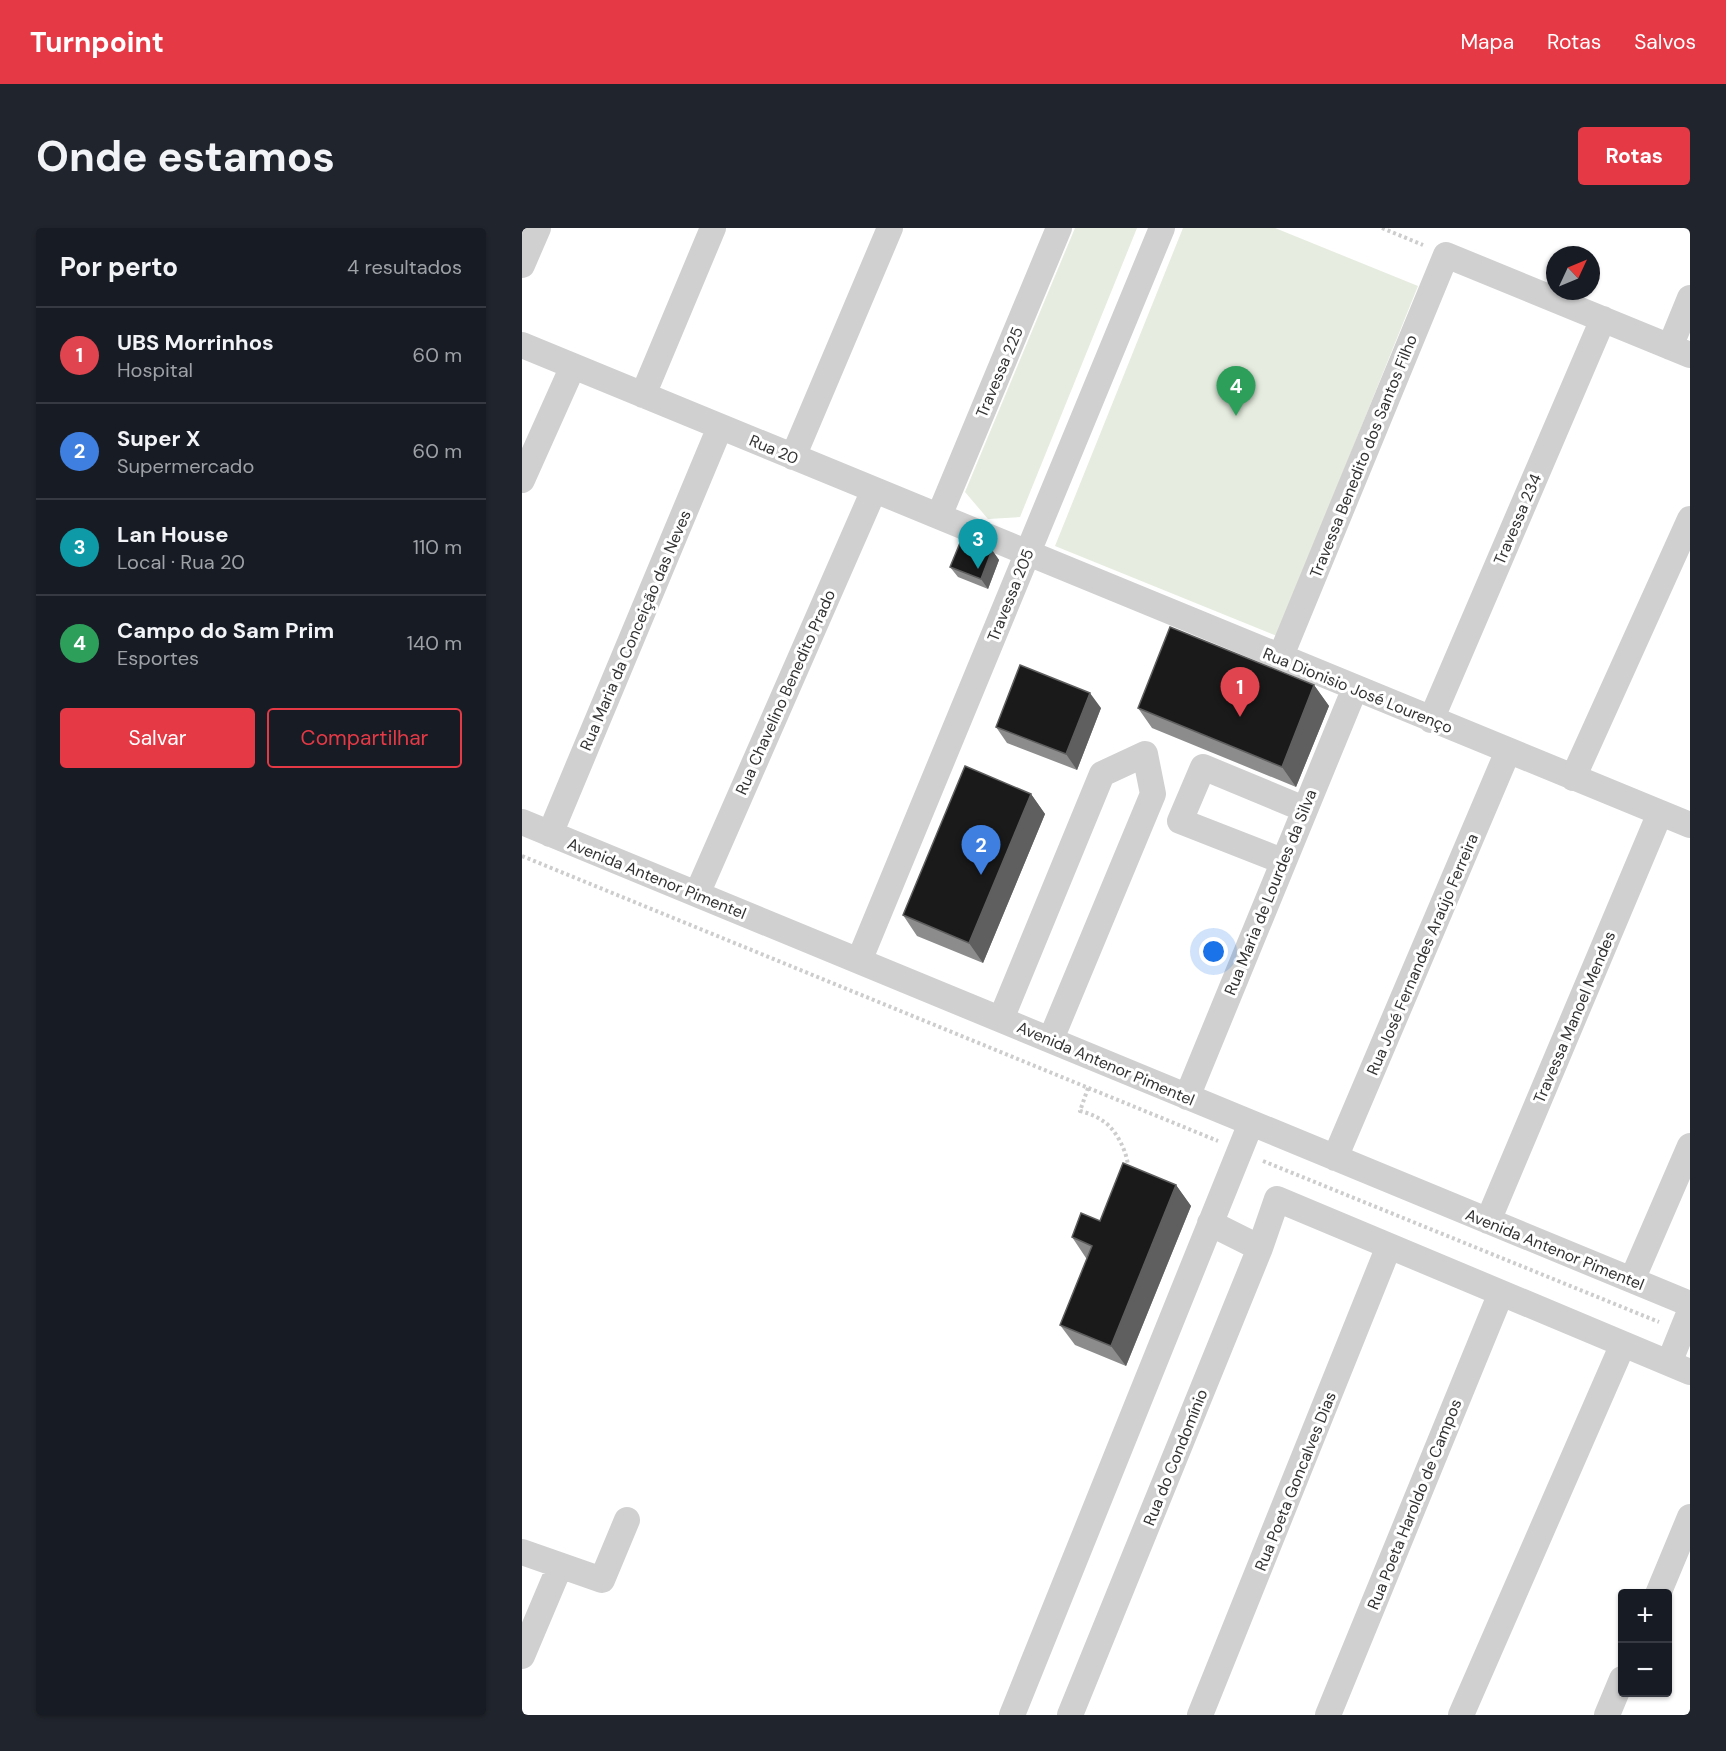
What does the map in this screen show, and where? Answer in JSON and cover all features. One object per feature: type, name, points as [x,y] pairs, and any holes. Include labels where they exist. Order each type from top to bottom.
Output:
[{"type":"street","points":[[522,265],[538,228]]},
{"type":"street","points":[[643,395],[713,228]]},
{"type":"street","points":[[793,457],[890,228]]},
{"type":"street","name":"Travessa 225","points":[[939,516],[1059,228]]},
{"type":"street","name":"Travessa 205","points":[[859,962],[1162,228]]},
{"type":"street","points":[[1446,255],[1680,351],[1690,298]]},
{"type":"street","name":"Travessa Benedito dos Santos Filho","points":[[1280,658],[1446,255]]},
{"type":"street","name":"Travessa 234","points":[[1431,720],[1603,319]]},
{"type":"street","name":"Rua 20","points":[[522,345],[1027,554]]},
{"type":"street","points":[[522,480],[573,366]]},
{"type":"street","name":"Rua Maria da Conceição das Neves","points":[[550,834],[720,427]]},
{"type":"street","name":"Rua Chavelino Benedito Prado","points":[[697,894],[874,490]]},
{"type":"street","points":[[1573,778],[1690,519]]},
{"type":"street","name":"Rua Dionisio José Lourenço","points":[[1027,554],[1690,825]]},
{"type":"street","name":"Rua Maria de Lourdes da Silva","points":[[1187,1097],[1355,688]]},
{"type":"street","name":"Rua José Fernandes Araújo Ferreira","points":[[1335,1158],[1508,751]]},
{"type":"street","points":[[1001,1019],[1102,774],[1145,754],[1153,794],[1051,1039]]},
{"type":"street","points":[[1282,861],[1180,821],[1203,767],[1304,810]]},
{"type":"street","name":"Travessa Manoel Mendes","points":[[1488,1221],[1660,813]]},
{"type":"street","name":"Avenida Antenor Pimentel","points":[[522,822],[1690,1304]]},
{"type":"street","points":[[1012,1715],[1251,1123]]},
{"type":"street","points":[[1632,1280],[1690,1146]]},
{"type":"street","name":"Rua do Condomínio","points":[[1070,1715],[1260,1248],[1277,1199],[1389,1246]]},
{"type":"street","points":[[1210,1223],[1260,1248]]},
{"type":"street","points":[[1389,1246],[1679,1368],[1686,1321]]},
{"type":"street","name":"Rua Poeta Goncalves Dias","points":[[1200,1715],[1389,1246]]},
{"type":"street","name":"Rua Poeta Haroldo de Campos","points":[[1328,1715],[1501,1293]]},
{"type":"street","points":[[1461,1715],[1623,1344]]},
{"type":"street","points":[[1660,1589],[1690,1517]]},
{"type":"street","points":[[522,1552],[602,1580],[627,1520]]},
{"type":"street","points":[[522,1656],[560,1566]]},
{"type":"street","points":[[1607,1715],[1618,1690]]},
{"type":"path","points":[[1382,228],[1446,255]]},
{"type":"path","points":[[522,856],[1240,1150],[1286,1171],[1686,1321]]},
{"type":"path","points":[[1088,1088],[1080,1110],[1098,1118],[1111,1128],[1128,1164],[1125,1175]]},
{"type":"shaded area","points":[[1075,228],[1137,228],[1020,517],[988,519],[965,492]]},
{"type":"shaded area","points":[[1183,228],[1275,228],[1418,286],[1277,636],[1055,546]]},
{"type":"building","points":[[962,538],[992,550],[981,579],[950,567]]},
{"type":"building","points":[[1170,627],[1314,685],[1282,767],[1138,708]]},
{"type":"building","points":[[1020,665],[1090,693],[1066,754],[996,727]]},
{"type":"building","points":[[965,766],[1031,794],[969,943],[903,915]]},
{"type":"building","points":[[1123,1163],[1176,1185],[1111,1346],[1060,1325],[1092,1246],[1072,1237],[1081,1213],[1100,1221]]},
{"type":"place","name":"Campo do Sam Prim","points":[[1236,416]]},
{"type":"place","name":"Lan House","points":[[978,569]]},
{"type":"place","name":"UBS Morrinhos","points":[[1240,717]]},
{"type":"place","name":"Super X","points":[[981,875]]}]
